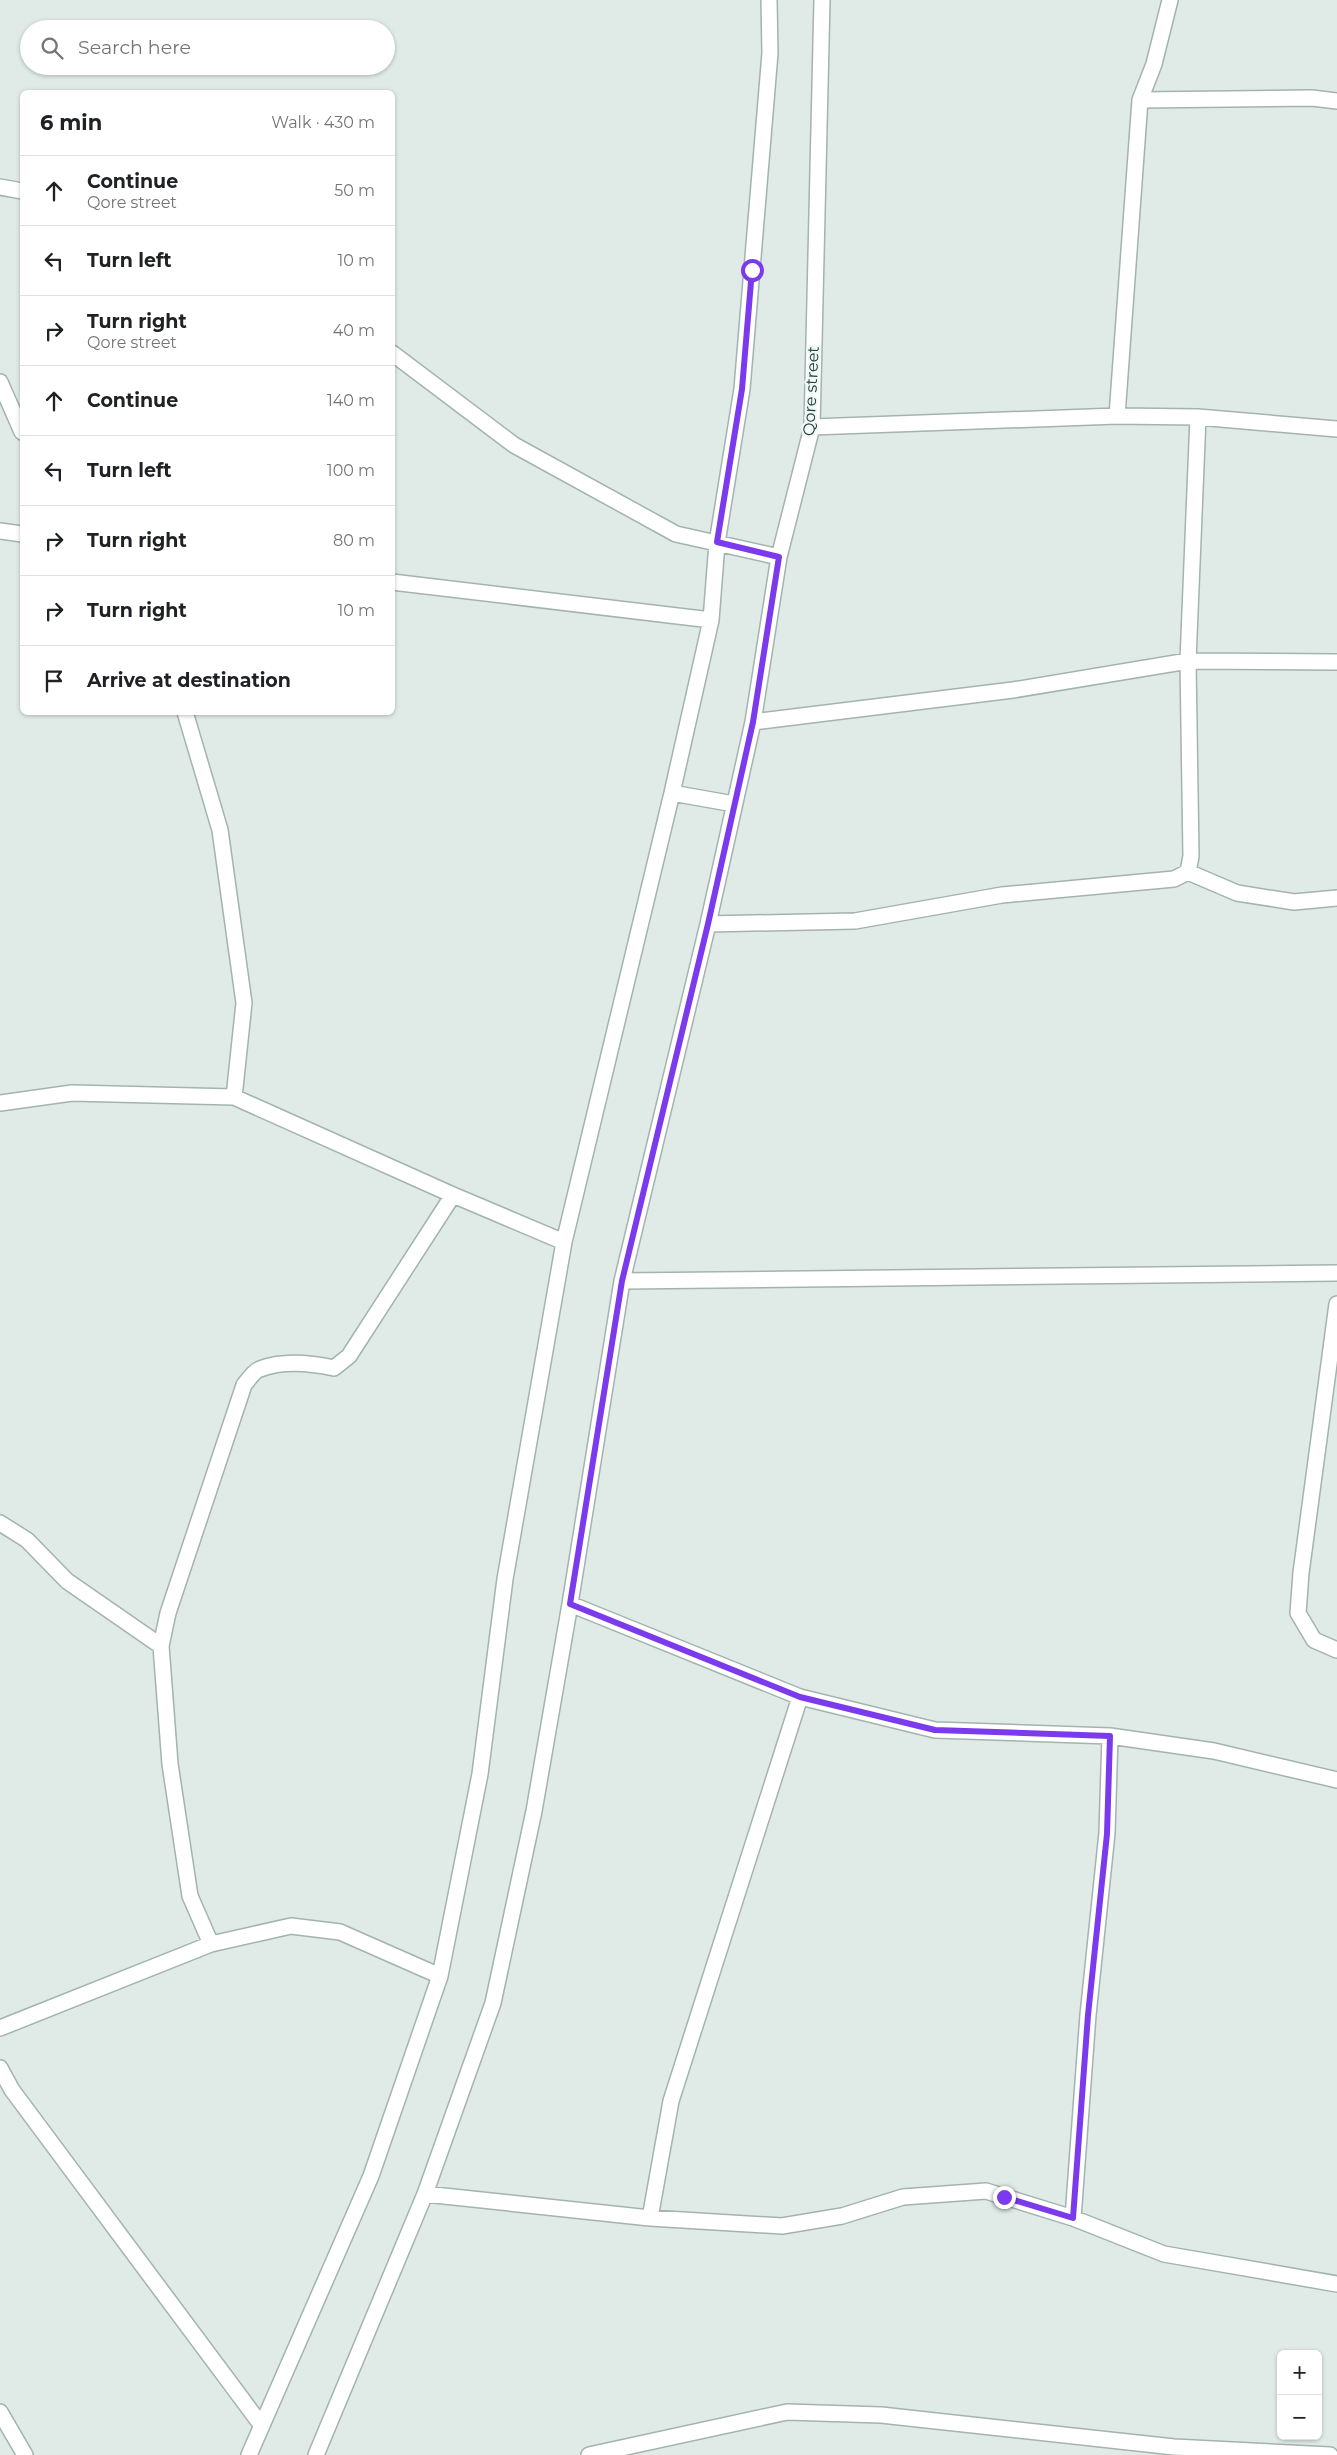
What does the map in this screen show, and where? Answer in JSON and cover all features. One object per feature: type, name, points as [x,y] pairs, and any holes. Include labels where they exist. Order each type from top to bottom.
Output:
[{"type":"street","points":[[249,2455],[371,2176],[440,1976],[480,1774],[505,1579],[564,1242],[672,794],[711,620],[717,542],[742,389],[770,53],[769,0]]},
{"type":"street","name":"Qore street","points":[[316,2455],[425,2194],[493,2003],[534,1811],[570,1604],[622,1281],[708,924],[753,722],[779,557],[812,428],[822,0]]},
{"type":"street","points":[[1117,416],[1140,100],[1154,64],[1170,0]]},
{"type":"street","points":[[1140,100],[1312,98],[1337,101]]},
{"type":"street","points":[[0,186],[20,191]]},
{"type":"street","points":[[395,355],[514,445],[676,534],[779,557]]},
{"type":"street","points":[[0,382],[20,427]]},
{"type":"street","points":[[812,428],[1117,416],[1198,417],[1337,429]]},
{"type":"street","points":[[1188,872],[1191,856],[1188,661],[1198,417]]},
{"type":"street","points":[[0,531],[20,534]]},
{"type":"street","points":[[395,582],[711,620]]},
{"type":"street","points":[[753,722],[1013,690],[1188,661],[1337,662]]},
{"type":"street","points":[[185,715],[220,830],[244,1003],[234,1097]]},
{"type":"street","points":[[672,794],[734,804]]},
{"type":"street","points":[[708,924],[855,920],[1002,895],[1174,879],[1188,872],[1237,893],[1294,902],[1337,898]]},
{"type":"street","points":[[0,1103],[72,1093],[234,1097],[453,1195],[564,1242]]},
{"type":"street","points":[[211,1944],[190,1896],[170,1764],[161,1646],[168,1613],[244,1385],[259,1369],[284,1364],[314,1364],[334,1368],[349,1356],[453,1195]]},
{"type":"street","points":[[622,1281],[1337,1273]]},
{"type":"street","points":[[1337,1304],[1301,1573],[1298,1613],[1314,1640],[1337,1650]]},
{"type":"street","points":[[0,1523],[27,1540],[67,1581],[161,1646]]},
{"type":"street","points":[[570,1604],[800,1697],[935,1730],[1110,1736],[1214,1751],[1337,1780]]},
{"type":"street","points":[[650,2218],[671,2101],[800,1697]]},
{"type":"street","points":[[1073,2218],[1088,2015],[1107,1834],[1110,1736]]},
{"type":"street","points":[[0,2028],[211,1944],[291,1926],[340,1932],[440,1976]]},
{"type":"street","points":[[0,2068],[12,2090],[262,2426]]},
{"type":"street","points":[[425,2194],[650,2218],[782,2226],[842,2216],[903,2197],[986,2191],[1073,2218],[1164,2254],[1337,2284]]},
{"type":"street","points":[[0,2412],[25,2455]]},
{"type":"street","points":[[589,2455],[787,2412],[881,2415],[1174,2447],[1330,2455]]},
{"type":"route","points":[[752,270],[742,389],[717,542],[779,557],[753,722],[708,924],[622,1281],[570,1604],[800,1697],[935,1730],[1110,1736],[1107,1834],[1088,2015],[1073,2218],[1004,2197]]}]
